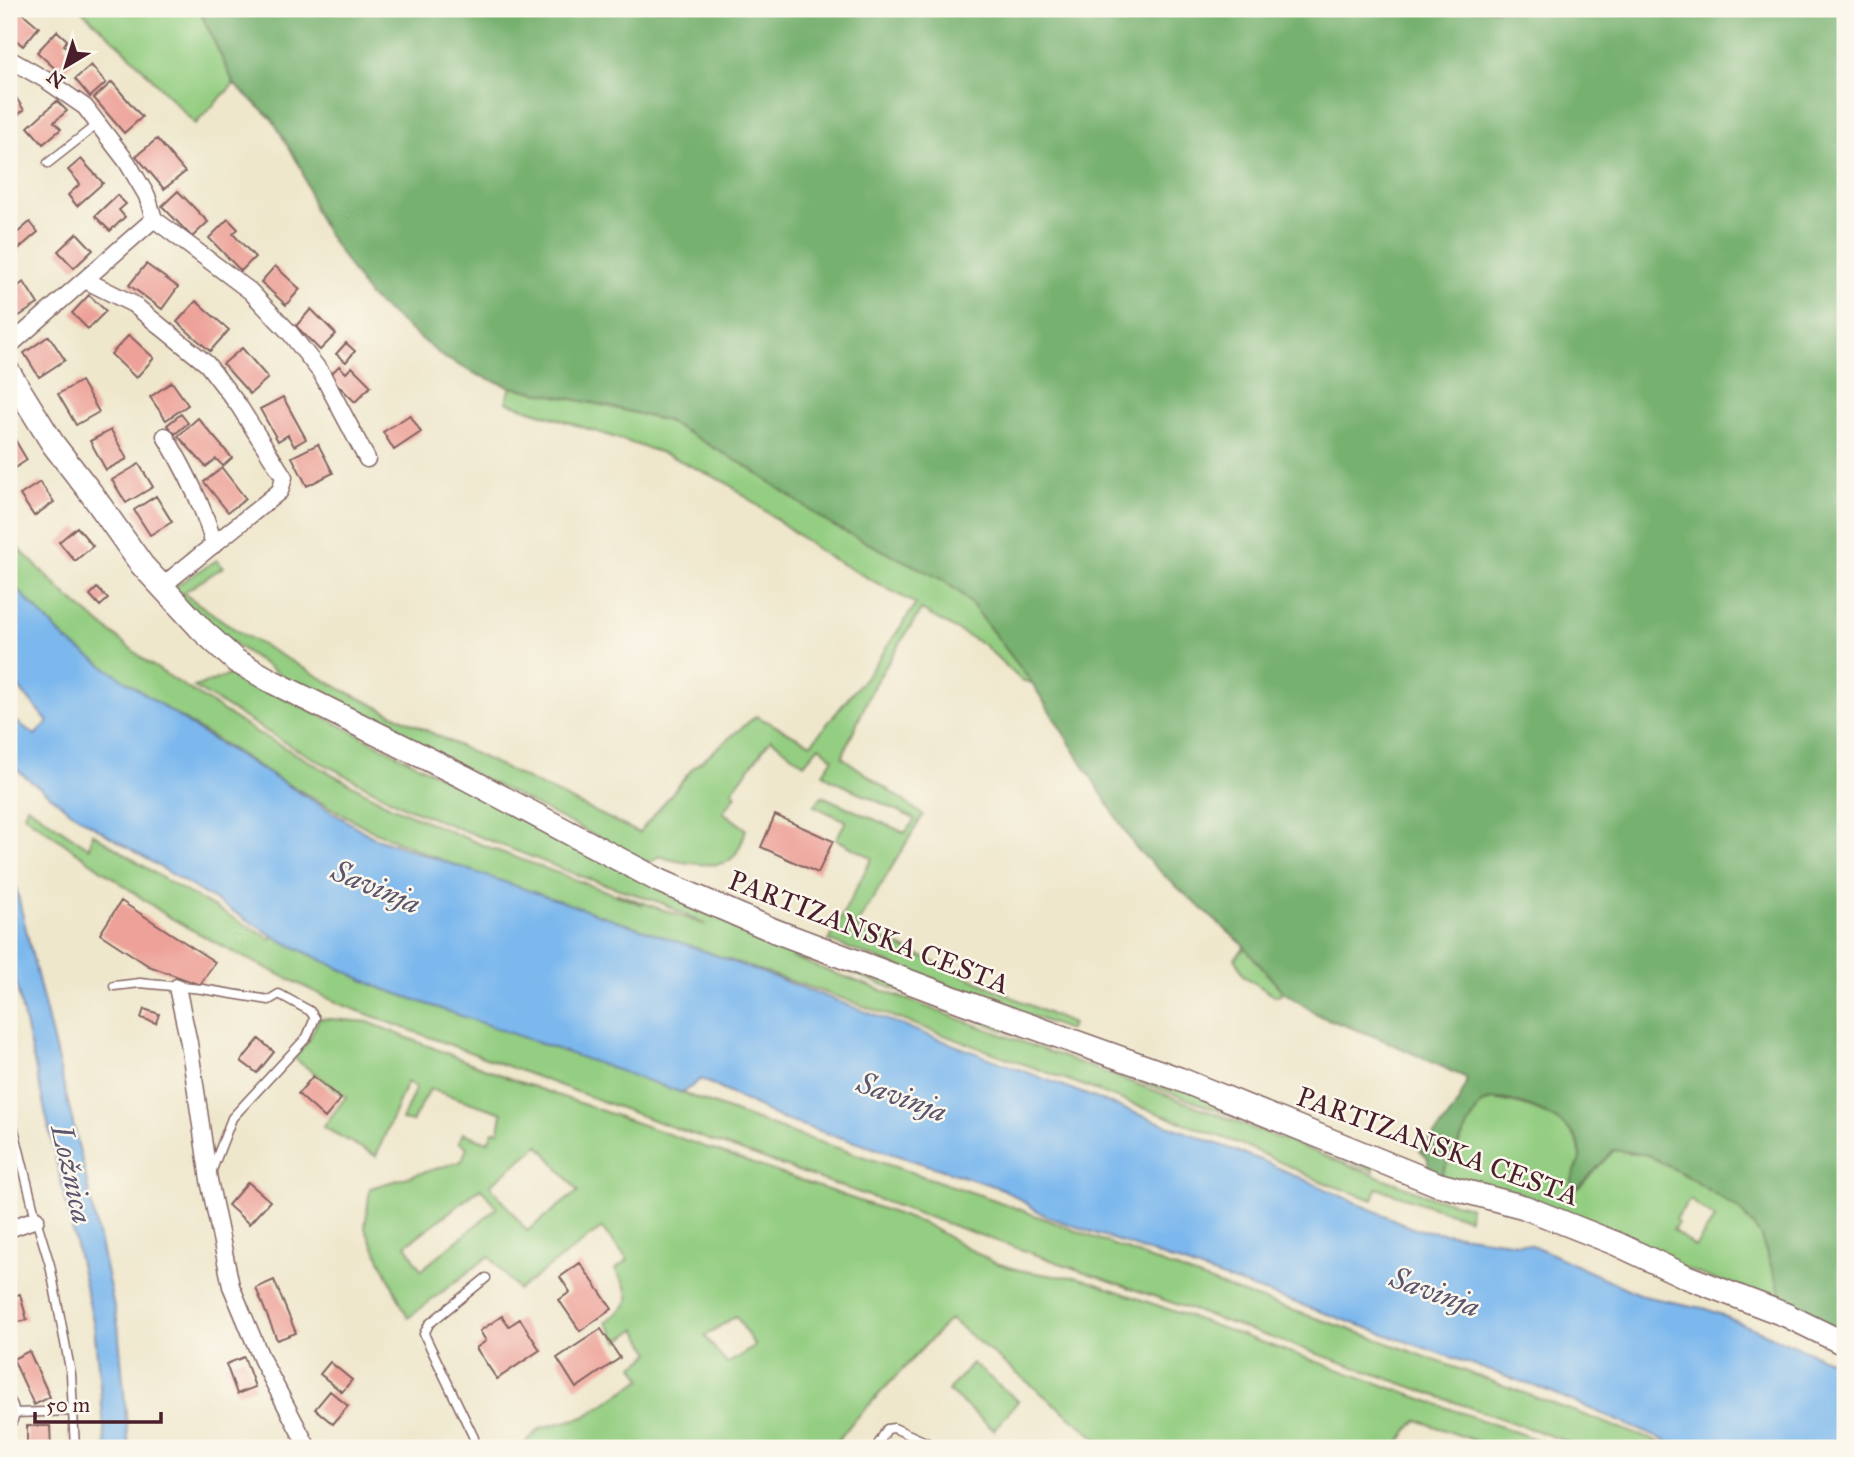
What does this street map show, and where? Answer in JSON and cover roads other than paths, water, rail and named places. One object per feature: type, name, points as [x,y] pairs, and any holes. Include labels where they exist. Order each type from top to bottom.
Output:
[{"type":"street","points":[[9,59],[85,107],[127,162],[147,196],[153,219],[250,291],[290,333],[322,374],[367,460]]},
{"type":"street","points":[[9,346],[153,219]]},
{"type":"street","points":[[85,280],[133,304],[207,364],[239,406],[284,477],[280,491],[161,587]]},
{"type":"street","name":"PARTIZANSKA CESTA","points":[[9,373],[53,444],[142,565],[236,661],[273,682],[464,777],[660,881],[775,931],[1179,1079],[1437,1184],[1524,1207],[1617,1244],[1687,1277],[1786,1315],[1845,1344]]},
{"type":"street","points":[[165,436],[206,514],[215,545]]},
{"type":"street","points":[[177,987],[209,1180],[231,1286],[262,1360],[308,1448]]},
{"type":"street","points":[[9,1229],[36,1219]]},
{"type":"lane","points":[[48,163],[99,123]]},
{"type":"lane","points":[[114,986],[140,984],[177,987],[269,1000],[279,994],[310,1011],[315,1018],[307,1037],[232,1118],[216,1155],[209,1180]]},
{"type":"lane","points":[[9,1109],[50,1265],[68,1361],[75,1448]]},
{"type":"lane","points":[[472,1448],[474,1438],[424,1334],[429,1324],[486,1278]]},
{"type":"lane","points":[[9,1399],[15,1413],[9,1427]]},
{"type":"lane","points":[[15,1413],[73,1411]]},
{"type":"lane","points":[[876,1448],[887,1429],[894,1428],[939,1448]]},
{"type":"water","name":"Savinja","points":[[9,581],[67,641],[205,735],[373,837],[691,946],[1263,1161],[1415,1229],[1532,1245],[1643,1296],[1707,1309],[1845,1367],[1845,1448],[1682,1448],[1551,1392],[1046,1216],[1003,1189],[782,1119],[701,1079],[683,1093],[378,987],[280,940],[70,811],[9,764],[9,716],[35,735],[48,722],[9,676]]},
{"type":"water","name":"Ložnica","points":[[9,859],[83,1165],[118,1325],[129,1448],[106,1448],[94,1325],[9,953]]}]
